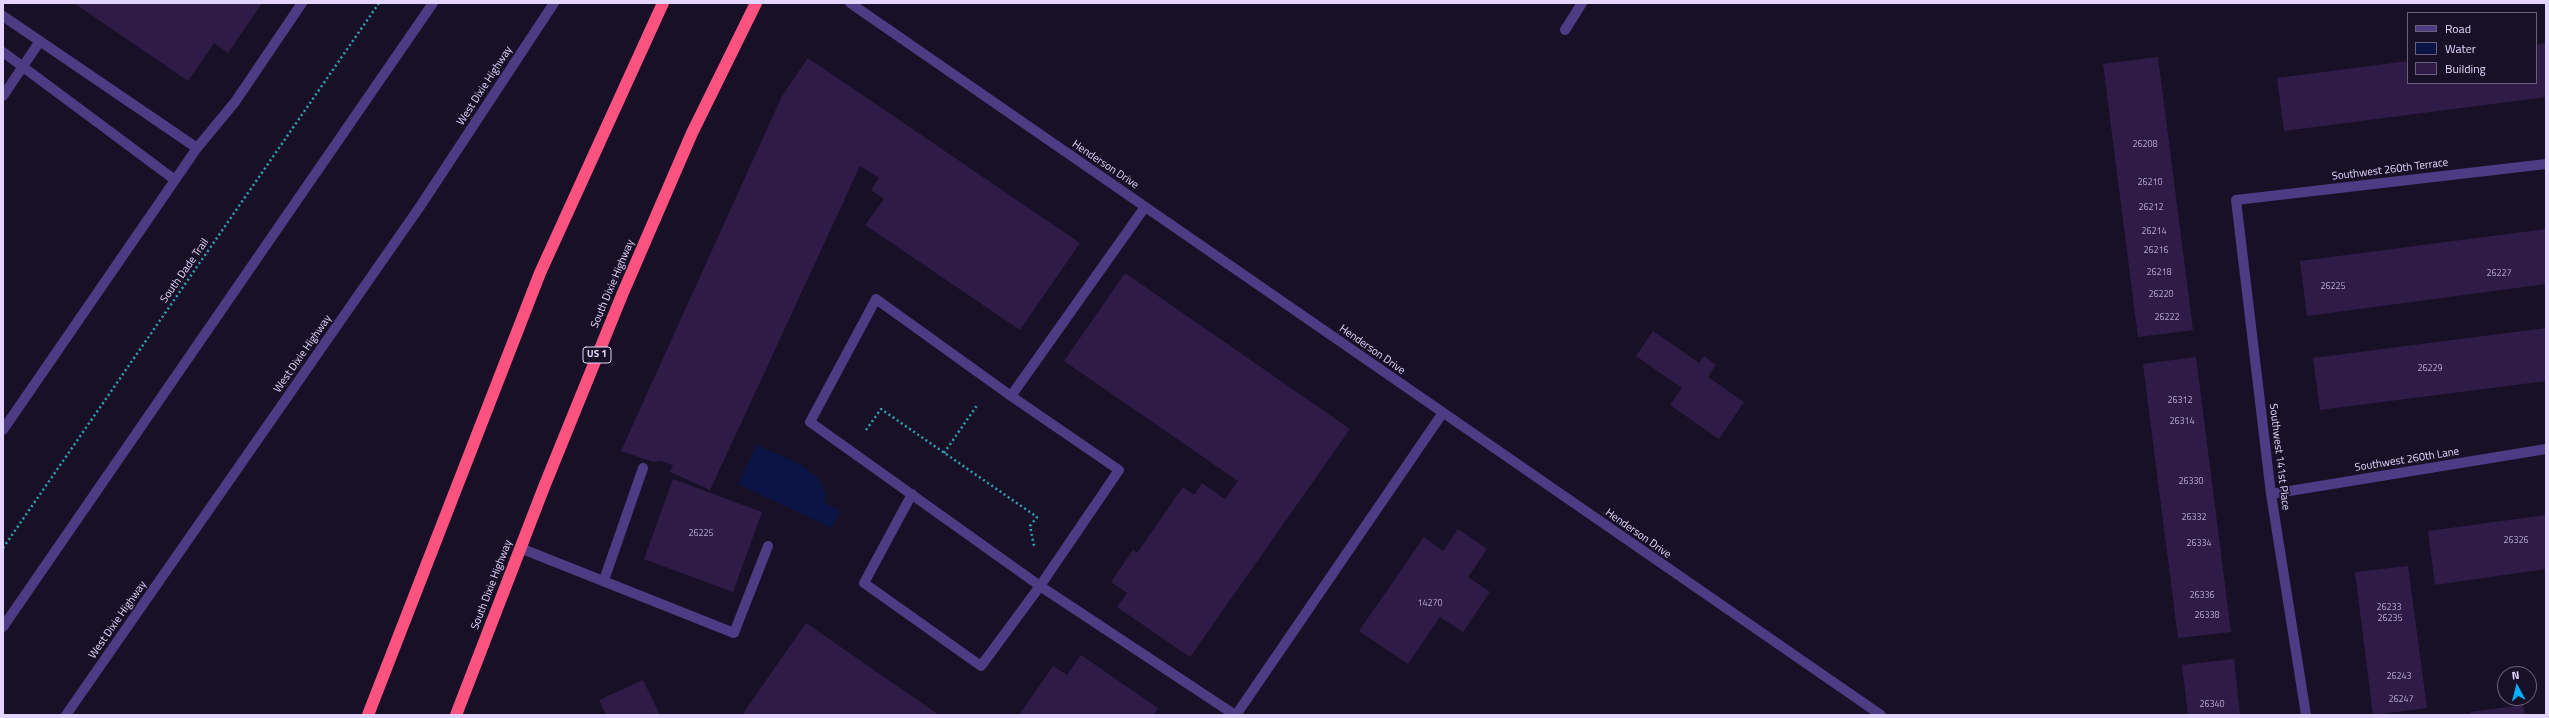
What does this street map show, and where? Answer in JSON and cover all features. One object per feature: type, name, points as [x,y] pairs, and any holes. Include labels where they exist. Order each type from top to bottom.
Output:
[{"type":"highway","points":[[368,715],[540,273],[663,3]]},
{"type":"highway","name":"South Dixie Highway","points":[[456,715],[520,548],[622,295],[689,140],[756,3]]},
{"type":"street","points":[[3,430],[197,148],[234,102],[302,3]]},
{"type":"street","points":[[3,627],[433,3]]},
{"type":"street","name":"West Dixie Highway","points":[[66,715],[422,205],[554,3]]},
{"type":"street","name":"Henderson Drive","points":[[850,3],[1442,414],[1881,715]]},
{"type":"street","points":[[1565,30],[1582,3]]},
{"type":"street","points":[[3,16],[197,148]]},
{"type":"street","points":[[3,96],[40,41]]},
{"type":"street","points":[[3,52],[175,180]]},
{"type":"street","name":"Southwest 260th Terrace","points":[[2236,200],[2546,164]]},
{"type":"street","name":"Southwest 141st Place","points":[[2236,200],[2271,494],[2306,715]]},
{"type":"street","points":[[1010,396],[1145,207]]},
{"type":"street","points":[[912,494],[864,583],[981,666],[1040,586],[1119,470],[1010,396],[876,299],[810,422],[912,494],[1040,586],[1236,715],[1442,414]]},
{"type":"street","name":"Southwest 260th Lane","points":[[2271,494],[2546,449]]},
{"type":"street","points":[[604,580],[643,468]]},
{"type":"street","points":[[520,548],[604,580],[734,633],[768,546]]},
{"type":"path","name":"South Dade Trail","points":[[3,548],[379,3]]},
{"type":"path","points":[[944,453],[982,399]]},
{"type":"path","points":[[862,437],[881,409],[1037,517],[1030,526],[1034,546]]},
{"type":"water","points":[[757,445],[800,464],[818,478],[826,494],[824,502],[840,511],[832,528],[738,484]]},
{"type":"building","points":[[74,3],[262,3],[228,53],[214,43],[188,81]]},
{"type":"building","points":[[2546,43],[2546,97],[2284,131],[2277,78],[2407,61],[2407,84],[2537,84],[2537,45]]},
{"type":"building","points":[[2158,57],[2193,330],[2138,337],[2103,64]]},
{"type":"building","points":[[808,58],[1080,243],[1020,330],[865,225],[884,199],[871,190],[879,178],[860,166],[710,490],[670,472],[673,465],[660,461],[653,462],[621,451],[782,96]]},
{"type":"building","points":[[2546,229],[2546,284],[2307,316],[2300,261]]},
{"type":"building","points":[[1125,273],[1350,429],[1190,657],[1117,607],[1127,593],[1111,582],[1133,550],[1137,553],[1183,487],[1194,495],[1202,483],[1225,499],[1238,481],[1064,361]]},
{"type":"building","points":[[2546,328],[2546,381],[2320,410],[2313,358]]},
{"type":"building","points":[[1653,331],[1699,363],[1704,356],[1716,365],[1708,377],[1744,402],[1719,439],[1670,405],[1682,388],[1636,356]]},
{"type":"building","points":[[2196,357],[2231,632],[2178,638],[2143,364]]},
{"type":"building","points":[[673,479],[762,512],[733,592],[644,559]]},
{"type":"building","points":[[2546,515],[2546,569],[2435,585],[2428,531]]},
{"type":"building","points":[[1458,529],[1487,549],[1468,577],[1490,592],[1463,632],[1440,617],[1408,664],[1359,631],[1424,537],[1443,551]]},
{"type":"building","points":[[2408,566],[2427,708],[2373,715],[2355,572]]},
{"type":"building","points":[[806,623],[939,715],[742,715]]},
{"type":"building","points":[[1081,655],[1158,708],[1154,715],[1019,715],[1053,666],[1067,675]]},
{"type":"building","points":[[2234,659],[2240,715],[2188,715],[2182,665]]},
{"type":"building","points":[[643,680],[660,715],[606,715],[599,700]]},
{"type":"building","points":[[2523,706],[2525,715],[2471,715],[2470,712]]}]
